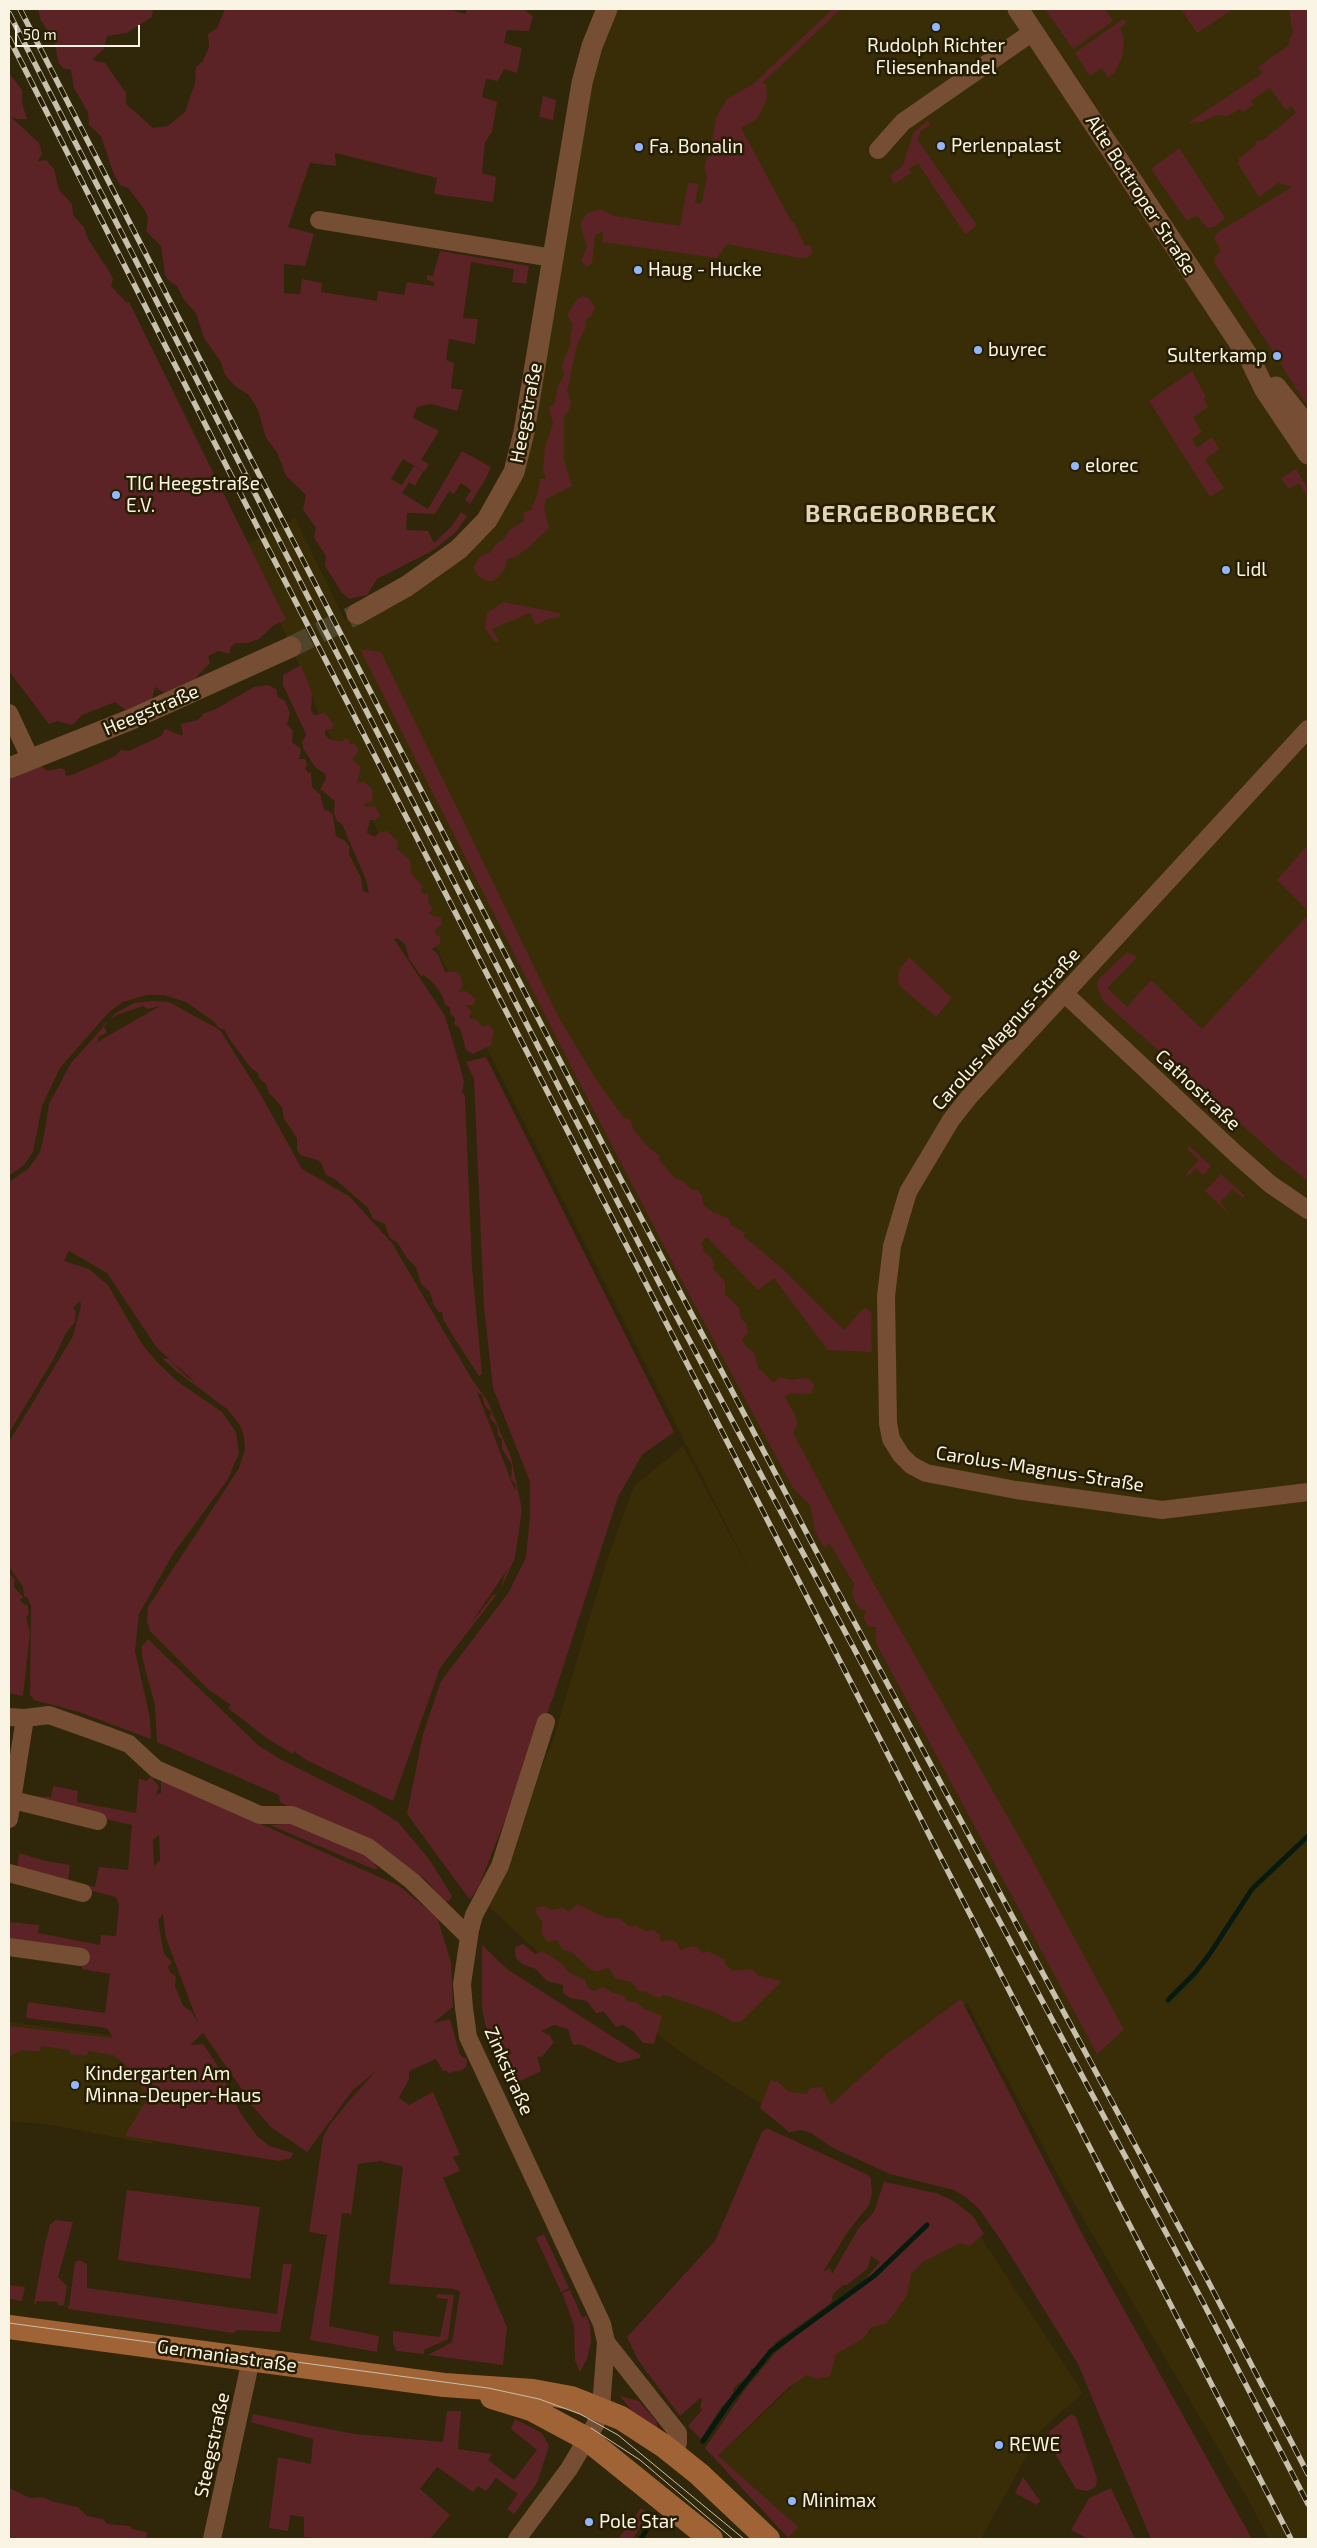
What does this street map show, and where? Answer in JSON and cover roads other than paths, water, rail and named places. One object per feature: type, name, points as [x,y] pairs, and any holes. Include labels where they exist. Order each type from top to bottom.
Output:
[{"type":"main road","name":"Germaniastraße","points":[[9,2327],[444,2385],[533,2391],[571,2398],[594,2424],[711,2539]]},
{"type":"main road","name":"Germaniastraße","points":[[444,2385],[594,2424],[620,2418],[676,2444],[705,2479],[768,2539]]},
{"type":"street","name":"Heegstraße","points":[[356,614],[407,586],[451,555],[482,526],[502,497],[514,472],[521,449],[582,83],[592,46],[606,9]]},
{"type":"street","name":"Alte Bottroper Straße","points":[[1018,9],[1250,360],[1265,390],[1308,454]]},
{"type":"street","points":[[878,150],[903,122],[1034,31]]},
{"type":"street","points":[[319,220],[553,258]]},
{"type":"street","name":"Alte Bottroper Straße","points":[[1250,360],[1297,410],[1308,427]]},
{"type":"street","name":"Heegstraße","points":[[9,768],[194,692],[291,646]]},
{"type":"street","points":[[9,713],[30,760]]},
{"type":"street","name":"Carolus-Magnus-Straße","points":[[1308,730],[969,1097],[930,1152],[908,1192],[892,1246],[886,1296],[888,1423],[891,1439],[901,1455],[911,1465],[926,1473],[1016,1490],[1162,1510],[1308,1492]]},
{"type":"street","name":"Cathostraße","points":[[1065,994],[1236,1154],[1270,1184],[1308,1210]]},
{"type":"street","points":[[98,1821],[11,1807],[17,1718],[49,1715],[122,1741],[129,1744],[156,1769],[260,1815],[292,1815],[368,1847],[412,1880],[469,1937]]},
{"type":"street","name":"Zinkstraße","points":[[546,1722],[500,1866],[474,1916],[462,1984],[468,2037],[602,2324],[606,2342],[594,2424]]},
{"type":"street","points":[[9,1873],[83,1893]]},
{"type":"street","points":[[9,1947],[81,1957]]},
{"type":"street","name":"Zinkstraße","points":[[606,2342],[676,2444]]},
{"type":"street","name":"Steegstraße","points":[[212,2539],[252,2359]]},
{"type":"street","points":[[517,2539],[569,2468],[594,2424]]},
{"type":"waterway","points":[[1168,2000],[1195,1973],[1209,1955],[1252,1889],[1308,1836]]},
{"type":"waterway","points":[[703,2441],[729,2403],[771,2351],[874,2276],[927,2225]]},
{"type":"waterway","points":[[641,2539],[654,2517]]},
{"type":"tunnel","points":[[291,647],[357,614]]},
{"type":"tram line","points":[[9,2323],[488,2388],[539,2399],[580,2414],[618,2435],[744,2539]]},
{"type":"tram line","points":[[591,2428],[640,2460],[733,2539]]},
{"type":"railway","points":[[20,9],[617,1172],[814,1547],[1207,2279],[1308,2474]]},
{"type":"railway","points":[[9,13],[671,1306],[1195,2287],[1308,2504]]},
{"type":"railway","points":[[9,38],[268,548],[1291,2539]]},
{"type":"place","name":"Rudolph Richter Fliesenhandel","points":[[936,27]]},
{"type":"place","name":"Perlenpalast","points":[[941,146]]},
{"type":"place","name":"Fa. Bonalin","points":[[639,147]]},
{"type":"place","name":"Haug - Hucke","points":[[638,270]]},
{"type":"place","name":"buyrec","points":[[978,350]]},
{"type":"place","name":"Sulterkamp","points":[[1277,356]]},
{"type":"place","name":"elorec","points":[[1075,466]]},
{"type":"place","name":"TIG Heegstraße E.V.","points":[[116,495]]},
{"type":"place","name":"Lidl","points":[[1226,570]]},
{"type":"place","name":"Kindergarten Am Minna-Deuper-Haus","points":[[75,2085]]},
{"type":"place","name":"REWE","points":[[999,2445]]},
{"type":"place","name":"Minimax","points":[[792,2501]]},
{"type":"place","name":"Pole Star","points":[[589,2522]]},
{"type":"district","name":"BERGEBORBECK","points":[[901,514]]}]
